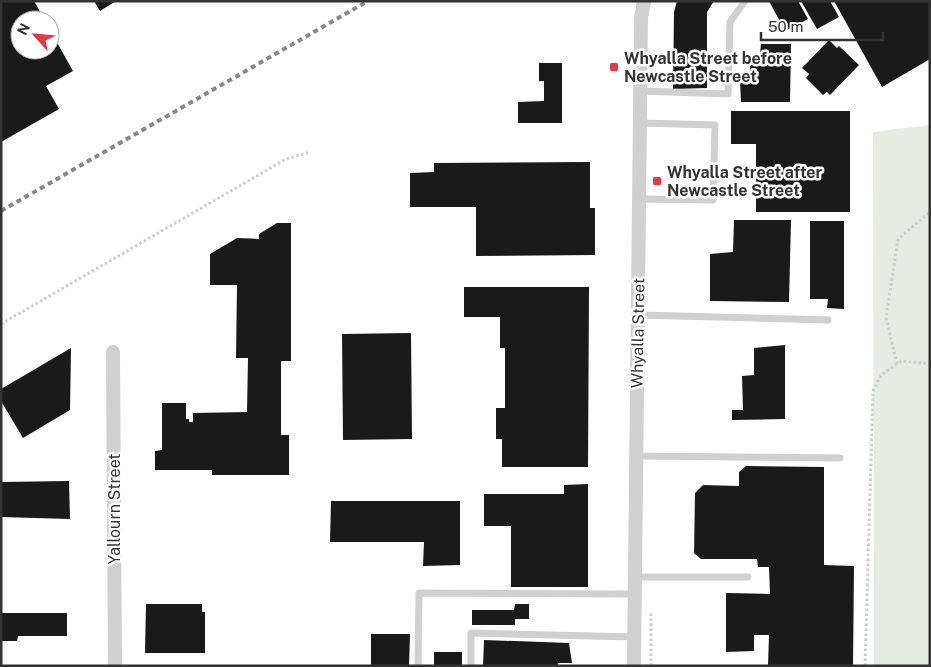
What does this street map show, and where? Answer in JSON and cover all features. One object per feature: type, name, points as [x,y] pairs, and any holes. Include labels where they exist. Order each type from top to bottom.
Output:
[{"type":"street","name":"Whyalla Street","points":[[634,666],[640,123],[644,1]]},
{"type":"street","name":"Yallourn Street","points":[[113,352],[115,666]]},
{"type":"lane","points":[[641,91],[728,94],[730,22],[745,1]]},
{"type":"lane","points":[[639,198],[713,200],[715,125],[640,123]]},
{"type":"lane","points":[[638,315],[828,320]]},
{"type":"lane","points":[[636,456],[840,458]]},
{"type":"lane","points":[[635,576],[748,578]]},
{"type":"lane","points":[[418,666],[418,592],[635,594]]},
{"type":"lane","points":[[471,666],[472,634],[634,637]]},
{"type":"path","points":[[1,324],[279,163],[310,152]]},
{"type":"path","points":[[897,364],[886,318],[898,239],[930,212]]},
{"type":"path","points":[[865,666],[873,390],[881,375],[901,361],[930,364]]},
{"type":"shaded area","points":[[930,125],[930,666],[874,666],[873,132]]},
{"type":"building","points":[[1,1],[34,1],[39,10],[10,10],[10,60],[60,60],[60,48],[73,71],[46,86],[59,109],[1,142]]},
{"type":"building","points":[[94,1],[116,1],[100,11]]},
{"type":"building","points":[[677,1],[714,1],[707,12],[707,88],[673,89],[674,12]]},
{"type":"building","points":[[769,1],[798,1],[808,19],[785,31]]},
{"type":"building","points":[[801,1],[830,1],[839,17],[817,29]]},
{"type":"building","points":[[834,1],[930,1],[930,59],[882,87]]},
{"type":"building","points":[[829,40],[837,48],[839,46],[859,65],[830,95],[827,92],[823,95],[806,78],[809,74],[802,68]]},
{"type":"building","points":[[761,44],[791,44],[790,102],[741,102],[740,82],[750,81],[750,62],[759,63]]},
{"type":"building","points":[[539,63],[562,63],[562,123],[518,123],[518,102],[544,101],[544,81],[539,81]]},
{"type":"building","points":[[731,111],[850,111],[850,212],[756,212],[756,144],[731,144]]},
{"type":"building","points":[[590,162],[590,208],[595,208],[595,255],[476,256],[476,207],[410,207],[410,173],[434,172],[434,163]]},
{"type":"building","points":[[734,220],[791,220],[789,302],[710,301],[710,254],[733,252]]},
{"type":"building","points":[[810,221],[844,221],[844,309],[827,308],[828,299],[810,299]]},
{"type":"building","points":[[277,223],[291,223],[291,361],[281,361],[281,435],[289,435],[289,475],[212,475],[212,470],[155,470],[155,451],[162,450],[162,403],[186,403],[186,419],[189,419],[189,422],[193,422],[193,413],[247,412],[248,358],[236,358],[237,285],[210,285],[210,254],[237,238],[259,239],[259,234]]},
{"type":"building","points":[[464,287],[589,287],[588,467],[502,467],[502,439],[496,439],[496,408],[505,408],[505,348],[500,348],[500,317],[464,317]]},
{"type":"building","points":[[411,333],[412,439],[343,440],[342,334]]},
{"type":"building","points":[[785,345],[785,419],[732,420],[732,410],[743,410],[742,376],[754,375],[754,348]]},
{"type":"building","points":[[71,348],[70,410],[23,438],[1,401],[1,389]]},
{"type":"building","points":[[746,466],[824,467],[824,565],[854,566],[853,666],[768,666],[769,635],[754,635],[754,651],[726,652],[726,593],[770,594],[769,567],[758,567],[757,559],[701,559],[694,553],[695,493],[703,485],[739,486],[739,472]]},
{"type":"building","points":[[69,481],[70,519],[1,517],[1,482]]},
{"type":"building","points":[[588,484],[588,587],[511,587],[511,526],[484,526],[484,494],[564,494],[564,485]]},
{"type":"building","points":[[331,501],[460,501],[460,565],[423,566],[424,542],[330,542]]},
{"type":"building","points":[[146,604],[202,604],[202,612],[205,612],[205,653],[145,653]]},
{"type":"building","points":[[515,604],[529,604],[529,619],[515,619],[515,625],[472,625],[472,610],[514,610]]},
{"type":"building","points":[[1,613],[67,613],[67,636],[18,636],[17,641],[1,641]]},
{"type":"building","points":[[371,634],[410,634],[409,666],[371,666]]},
{"type":"building","points":[[484,640],[569,643],[572,663],[558,663],[558,666],[483,666]]},
{"type":"building","points":[[434,652],[462,652],[462,666],[434,666]]},
{"type":"railway","points":[[1,211],[368,1]]},
{"type":"place","name":"Whyalla Street before Newcastle Street","points":[[614,67]]},
{"type":"place","name":"Whyalla Street after Newcastle Street","points":[[657,181]]}]
